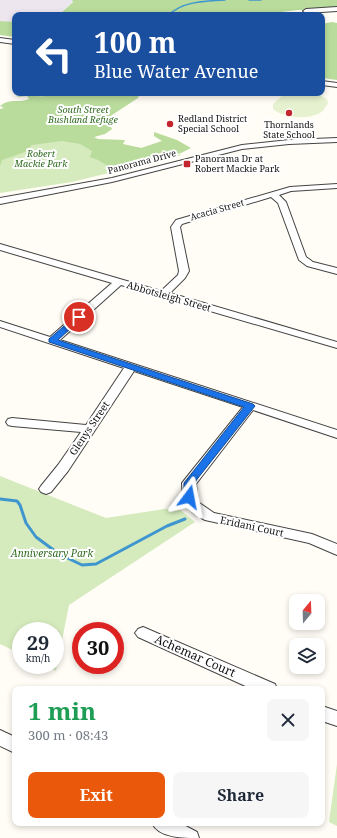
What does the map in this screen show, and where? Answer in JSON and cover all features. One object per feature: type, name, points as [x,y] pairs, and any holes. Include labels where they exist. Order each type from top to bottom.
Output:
[{"type":"street","points":[[306,11],[337,9]]},
{"type":"street","points":[[0,40],[12,42]]},
{"type":"street","points":[[325,83],[337,85]]},
{"type":"street","name":"Panorama Drive","points":[[0,201],[105,182],[242,147],[289,142],[337,140]]},
{"type":"street","name":"Acacia Street","points":[[164,294],[182,276],[184,270],[175,227],[179,222],[272,194],[302,187],[337,186]]},
{"type":"street","points":[[272,194],[282,202],[302,258],[310,264],[337,271]]},
{"type":"street","name":"Abbotsleigh Street","points":[[0,247],[337,344]]},
{"type":"street","points":[[52,341],[119,282]]},
{"type":"street","points":[[0,324],[337,434]]},
{"type":"street","name":"Glenys Street","points":[[46,489],[63,468],[131,367]]},
{"type":"street","name":"Eridani Court","points":[[250,406],[189,483],[189,497],[196,510],[210,517],[312,539],[337,550]]},
{"type":"street","points":[[12,422],[88,429]]},
{"type":"street","name":"Achemar Court","points":[[143,633],[262,686]]},
{"type":"street","points":[[325,714],[337,719]]},
{"type":"street","points":[[0,738],[12,744]]},
{"type":"street","points":[[167,826],[190,838]]},
{"type":"shaded area","points":[[0,0],[73,1],[62,12],[12,12],[12,23],[0,21]]},
{"type":"green space","points":[[72,0],[337,0],[337,9],[281,12],[62,12],[73,2]]},
{"type":"green space","points":[[0,21],[12,22],[12,37],[0,35]]},
{"type":"green space","points":[[325,23],[337,23],[337,80],[325,78]]},
{"type":"green space","name":"South Street Bushland Refuge","points":[[27,96],[139,96],[106,119],[112,129],[105,134],[94,137],[98,139],[125,140],[123,144],[141,148],[162,141],[154,136],[154,132],[177,140],[191,148],[181,153],[111,168],[90,157],[92,151],[80,144],[62,141],[32,145],[25,152],[2,160],[0,166],[0,109],[4,108],[0,106],[11,101],[29,99]]},
{"type":"green space","name":"Robert Mackie Park","points":[[38,96],[134,96],[105,119],[112,129],[90,139],[182,155],[72,182],[0,193],[0,122]]},
{"type":"green space","points":[[282,96],[321,96],[327,99],[328,103],[320,113],[309,117],[289,116],[277,112],[273,109],[273,104]]},
{"type":"green space","name":"Anniversary Park","points":[[0,476],[106,518],[177,507],[195,522],[69,605],[64,630],[64,622],[12,622],[12,650],[0,644]]},
{"type":"green space","points":[[337,764],[337,826],[329,822]]},
{"type":"waterway","points":[[172,12],[188,4],[203,1],[225,0]]},
{"type":"waterway","points":[[249,0],[261,0]]},
{"type":"waterway","points":[[0,499],[17,501],[20,505],[26,523],[36,537],[59,554],[82,565],[96,564],[167,526],[185,519]]},
{"type":"place","name":"Thornlands State School","points":[[289,113]]},
{"type":"place","name":"Redland District Special School","points":[[170,124]]},
{"type":"place","name":"Panorama Dr at Robert Mackie Park","points":[[187,164]]},
{"type":"route","points":[[79,317],[52,341],[250,406],[189,483],[189,497]]}]
